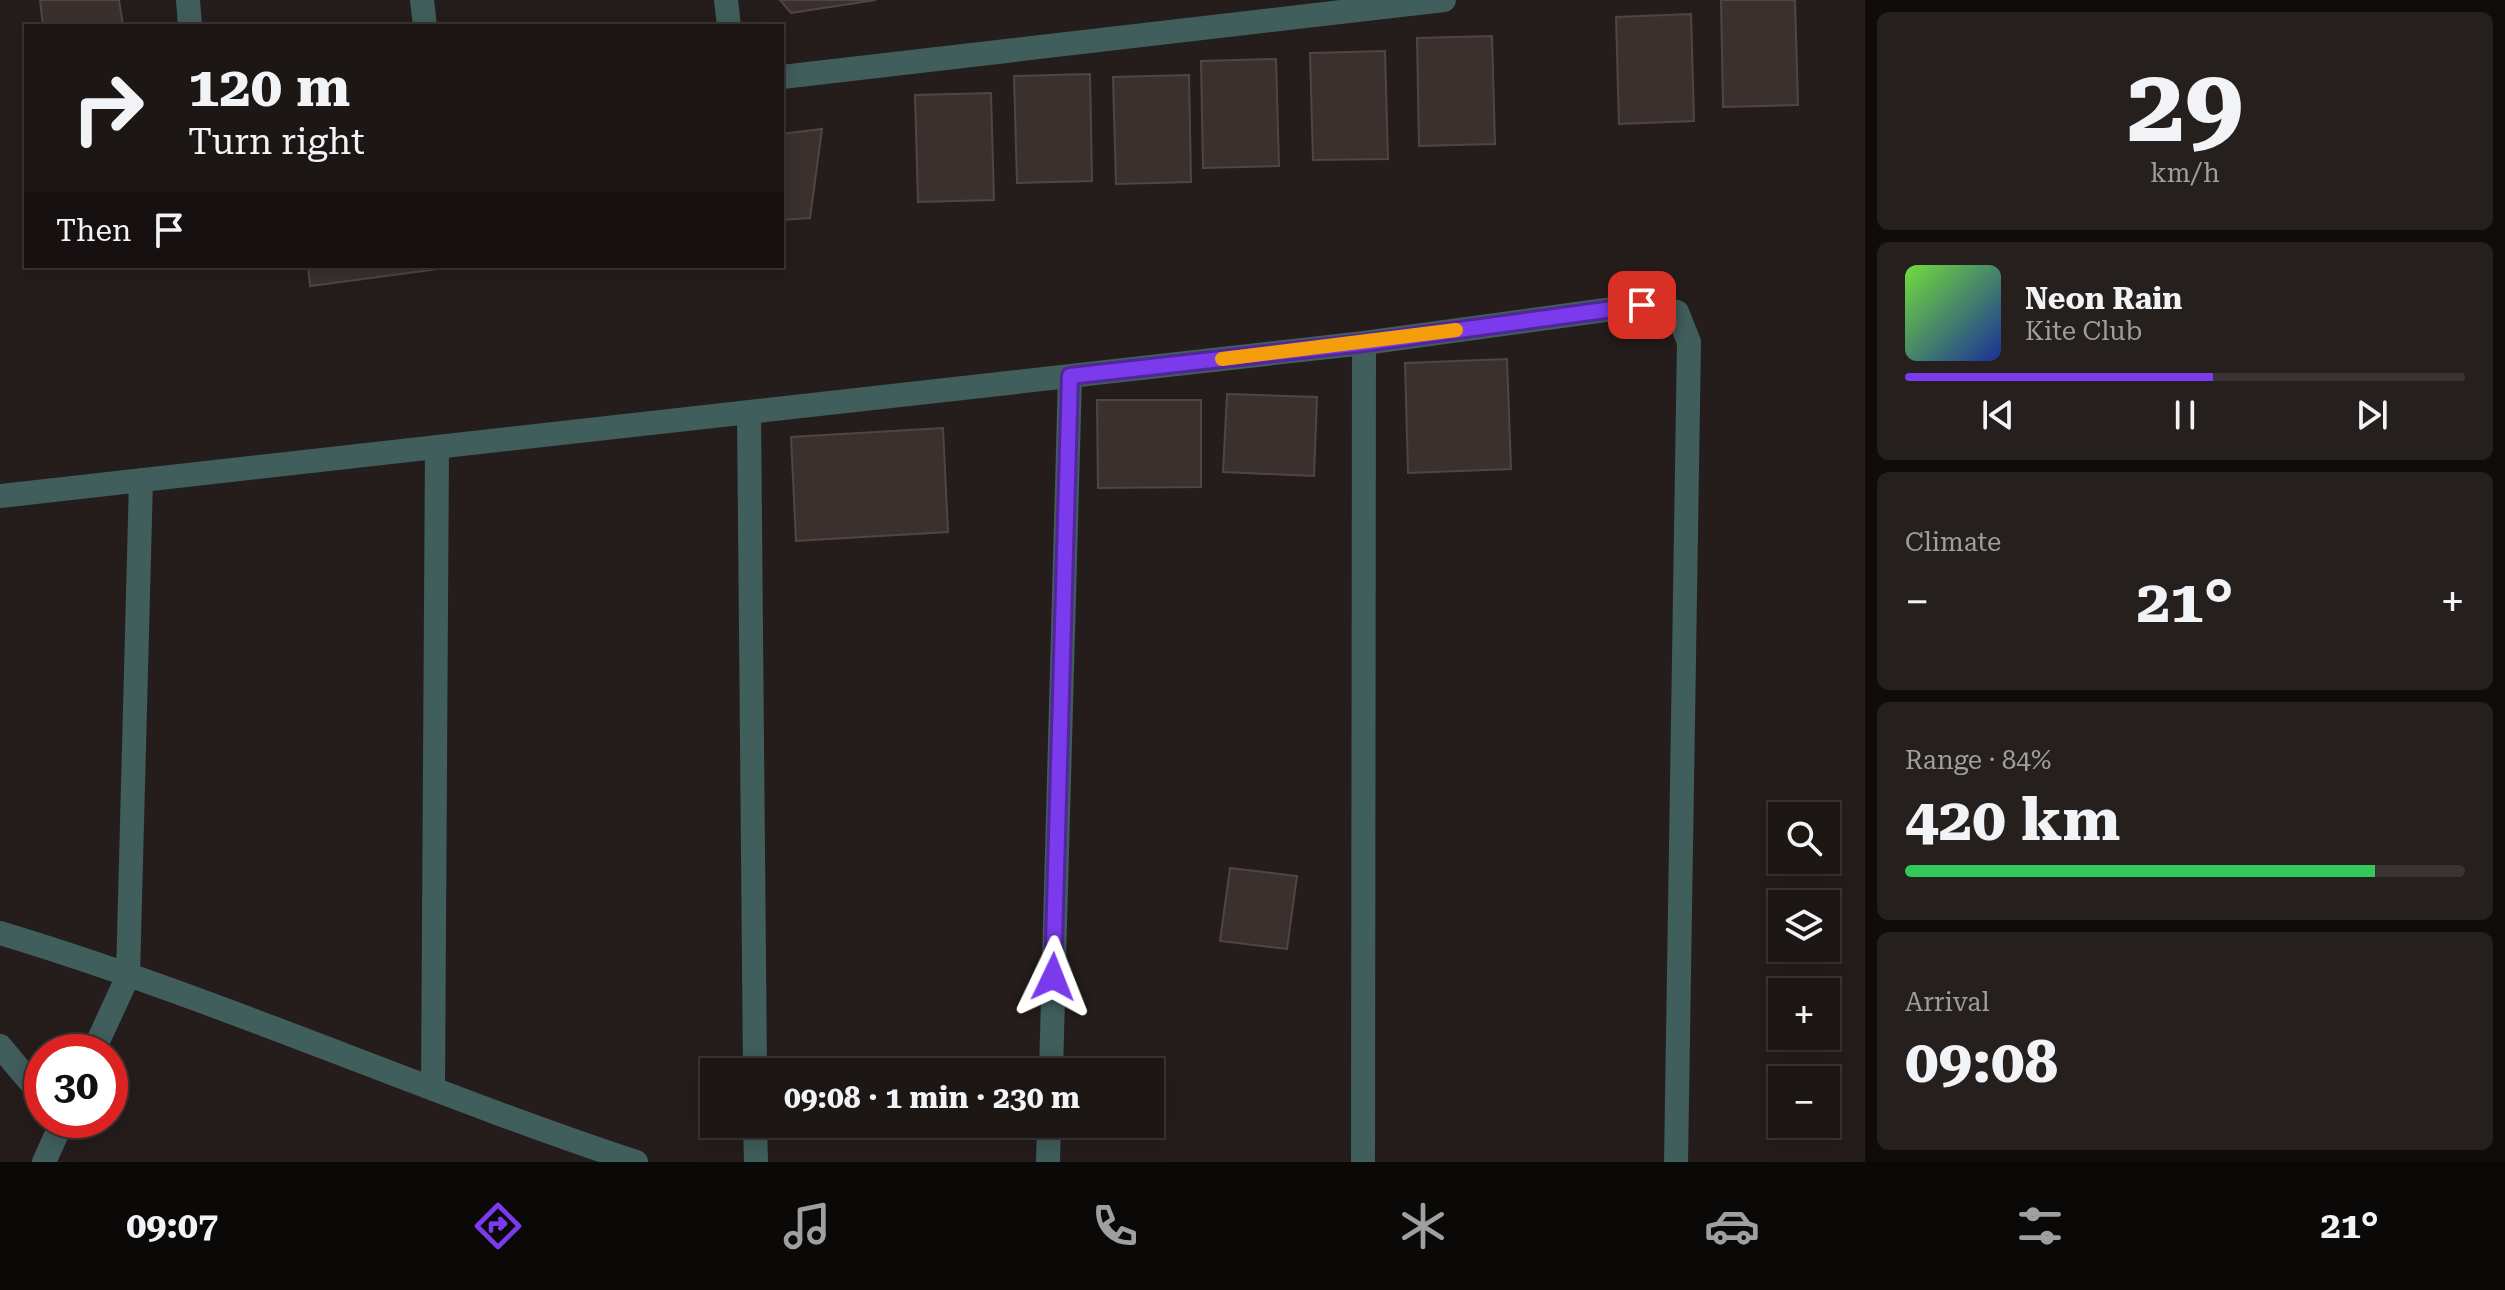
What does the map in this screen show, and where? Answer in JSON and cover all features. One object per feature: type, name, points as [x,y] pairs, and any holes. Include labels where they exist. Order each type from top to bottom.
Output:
[{"type":"street","points":[[188,0],[190,24]]},
{"type":"street","points":[[422,0],[425,24]]},
{"type":"street","points":[[726,0],[729,24]]},
{"type":"street","points":[[784,77],[1281,9],[1444,0]]},
{"type":"street","points":[[0,496],[1364,343],[1642,305],[1677,312],[1689,342],[1676,1162]]},
{"type":"street","points":[[1363,1162],[1364,343]]},
{"type":"street","points":[[1051,1058],[1070,376]]},
{"type":"street","points":[[749,412],[755,1058]]},
{"type":"street","points":[[433,1088],[437,447]]},
{"type":"street","points":[[101,1034],[128,976],[141,480]]},
{"type":"street","points":[[0,933],[128,976],[636,1162]]},
{"type":"street","points":[[0,1046],[24,1075]]},
{"type":"street","points":[[44,1162],[54,1138]]},
{"type":"street","points":[[755,1138],[756,1162]]},
{"type":"street","points":[[1048,1162],[1049,1138]]},
{"type":"building","points":[[40,0],[119,0],[123,24],[43,24]]},
{"type":"building","points":[[780,0],[876,0],[791,13]]},
{"type":"building","points":[[1721,0],[1795,0],[1798,105],[1723,107]]},
{"type":"building","points":[[1691,14],[1694,121],[1619,124],[1616,17]]},
{"type":"building","points":[[1492,36],[1495,144],[1419,146],[1417,38]]},
{"type":"building","points":[[1385,51],[1388,159],[1313,160],[1310,53]]},
{"type":"building","points":[[1276,59],[1279,166],[1203,168],[1201,61]]},
{"type":"building","points":[[1090,74],[1092,181],[1017,183],[1014,76]]},
{"type":"building","points":[[1189,75],[1191,182],[1116,184],[1113,77]]},
{"type":"building","points":[[991,93],[994,200],[918,202],[915,95]]},
{"type":"building","points":[[822,129],[810,218],[784,220],[784,134]]},
{"type":"building","points":[[308,268],[446,268],[310,286]]},
{"type":"building","points":[[1507,359],[1511,469],[1408,473],[1405,363]]},
{"type":"building","points":[[1227,394],[1317,397],[1314,476],[1223,472]]},
{"type":"building","points":[[1097,400],[1201,400],[1201,487],[1098,488]]},
{"type":"building","points":[[943,428],[948,532],[796,541],[791,437]]},
{"type":"building","points":[[1230,868],[1297,876],[1287,949],[1220,941]]},
{"type":"slow traffic","points":[[1222,359],[1456,330]]},
{"type":"route","points":[[1053,977],[1070,376],[1364,343],[1642,305]]}]
